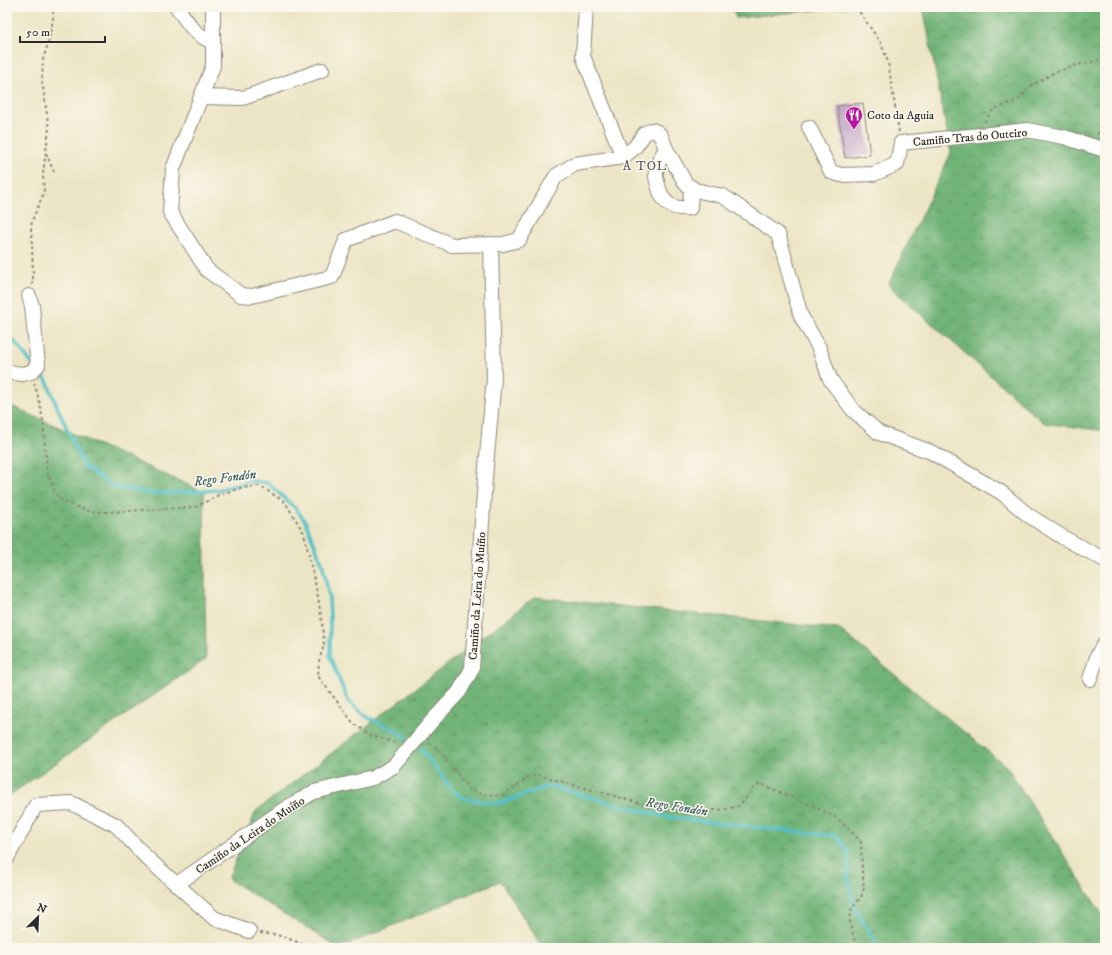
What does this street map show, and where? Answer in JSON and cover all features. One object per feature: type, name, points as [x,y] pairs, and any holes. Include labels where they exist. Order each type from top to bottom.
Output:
[{"type":"street","points":[[177,7],[195,32],[213,42]]},
{"type":"street","points":[[213,7],[213,66],[173,169],[170,212],[207,270],[241,295],[252,296],[332,277],[346,240],[396,221],[452,245],[503,244],[519,240],[556,176],[575,164],[623,157],[635,147],[646,133],[652,130],[661,136],[666,149],[686,184],[695,190],[723,196],[778,234],[801,316],[818,348],[830,379],[853,410],[879,433],[931,452],[1002,493],[1028,515],[1064,538],[1105,560]]},
{"type":"street","points":[[586,7],[584,56],[623,157]]},
{"type":"street","points":[[201,97],[243,98],[322,70]]},
{"type":"street","name":"Camiño Tras do Outeiro","points":[[809,127],[831,172],[841,175],[874,174],[897,164],[901,143],[1027,130],[1064,137],[1105,150]]},
{"type":"street","points":[[666,149],[660,159],[656,174],[660,194],[666,203],[681,209],[690,208],[691,187]]},
{"type":"street","name":"Camiño da Leira do Muíño","points":[[177,884],[286,808],[314,792],[373,778],[394,766],[431,722],[459,692],[472,669],[485,478],[494,378],[491,244]]},
{"type":"street","points":[[7,372],[23,374],[31,372],[38,365],[32,306],[29,296]]},
{"type":"street","points":[[1090,678],[1098,654],[1105,643]]},
{"type":"street","points":[[7,858],[36,805],[71,803],[116,825],[147,858],[214,918],[249,932]]},
{"type":"path","points":[[29,296],[33,280],[32,221],[44,192],[43,174],[49,128],[42,81],[43,60],[53,19],[52,7]]},
{"type":"path","points":[[856,7],[881,43],[888,62],[901,143]]},
{"type":"path","points":[[975,136],[993,110],[1019,99],[1031,86],[1056,72],[1081,64],[1105,59]]},
{"type":"path","points":[[46,152],[54,172]]},
{"type":"path","points":[[31,372],[39,400],[47,472],[55,493],[62,500],[88,511],[106,512],[181,508],[195,507],[219,495],[240,488],[260,486],[284,502],[304,533],[318,596],[324,645],[319,661],[318,676],[354,724],[370,735],[393,743],[431,743],[436,747],[469,789],[483,795],[501,796],[529,776],[538,775],[665,810],[696,812],[727,809],[739,806],[754,787],[761,784],[826,812],[838,819],[861,842],[864,888],[862,897],[852,908],[850,916],[850,925],[857,948]]},
{"type":"path","points":[[249,932],[281,936],[314,948]]},
{"type":"green space","points":[[731,7],[847,7],[736,18]]},
{"type":"green space","points":[[923,7],[1105,7],[1105,431],[1044,423],[888,285],[951,153]]},
{"type":"green space","points":[[7,404],[204,492],[206,659],[7,797]]},
{"type":"green space","points":[[535,597],[839,629],[1007,767],[1105,919],[1105,948],[543,948],[500,881],[339,948],[228,879],[256,811]]},
{"type":"building","name":"Coto da Aguia","points":[[863,103],[870,155],[845,158],[837,106]]},
{"type":"waterway","name":"Rego Fondón","points":[[7,336],[14,341],[33,365]]},
{"type":"waterway","name":"Rego Fondón","points":[[38,370],[47,381],[84,466],[112,486],[154,494],[218,490],[252,481],[268,483],[296,509],[305,521],[323,565],[329,597],[330,657],[348,701],[367,717],[399,732],[406,737]]},
{"type":"waterway","name":"Rego Fondón","points":[[421,749],[455,793],[464,798],[490,803],[501,803],[546,787],[551,787],[662,816],[837,836],[848,852],[848,879],[854,906],[877,948]]},
{"type":"place","name":"Coto da Aguia","points":[[854,130]]},
{"type":"district","name":"A TOL","points":[[645,165]]}]
